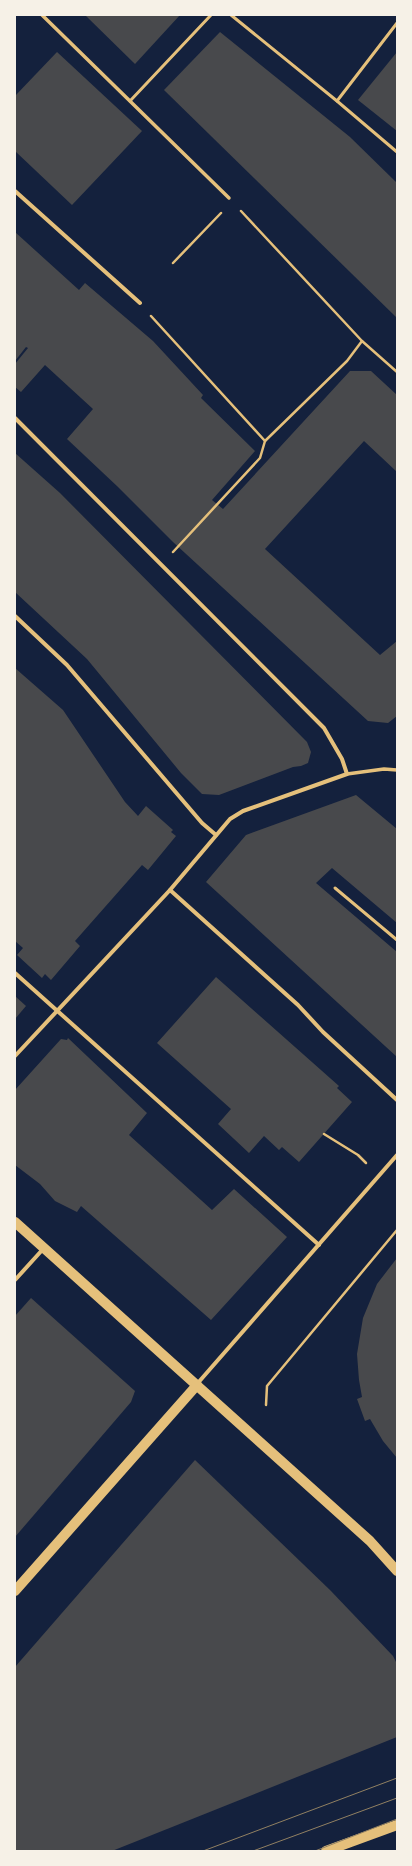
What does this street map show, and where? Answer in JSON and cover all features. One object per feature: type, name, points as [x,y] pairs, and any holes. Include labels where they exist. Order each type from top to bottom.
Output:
[{"type":"main road","points":[[15,1222],[370,1541],[397,1571]]},
{"type":"main road","points":[[15,1591],[197,1385]]},
{"type":"main road","points":[[326,1851],[397,1825]]},
{"type":"street","points":[[42,15],[229,198]]},
{"type":"street","points":[[15,191],[140,303]]},
{"type":"street","points":[[15,418],[324,728],[342,759],[347,774]]},
{"type":"street","points":[[15,616],[67,665],[202,823],[216,835]]},
{"type":"street","points":[[15,1056],[170,890],[230,820],[243,811],[347,774],[384,769],[397,770]]},
{"type":"street","points":[[170,890],[298,1005],[323,1032],[397,1100]]},
{"type":"street","points":[[15,973],[319,1245]]},
{"type":"street","points":[[197,1385],[397,1155]]},
{"type":"street","points":[[15,1280],[44,1247]]},
{"type":"lane","points":[[130,101],[211,15]]},
{"type":"lane","points":[[231,15],[397,152]]},
{"type":"lane","points":[[337,101],[397,23]]},
{"type":"lane","points":[[335,888],[397,940]]},
{"type":"path","points":[[173,263],[224,209],[229,198],[362,341],[397,372]]},
{"type":"path","points":[[140,303],[265,441]]},
{"type":"path","points":[[178,547],[260,458],[265,441],[347,361],[362,341]]},
{"type":"path","points":[[324,1134],[358,1155],[380,1174]]},
{"type":"path","points":[[266,1405],[267,1386],[397,1230]]},
{"type":"building","points":[[85,15],[180,15],[135,64]]},
{"type":"building","points":[[220,32],[350,137],[397,183],[397,318],[164,90]]},
{"type":"building","points":[[57,52],[142,131],[72,205],[15,151],[15,96]]},
{"type":"building","points":[[397,52],[397,131],[358,100]]},
{"type":"building","points":[[15,232],[79,290],[85,283],[153,341],[203,395],[201,398],[255,451],[212,500],[223,509],[350,371],[371,371],[397,395],[397,472],[364,441],[265,549],[380,655],[397,641],[397,716],[388,723],[368,721],[173,542],[67,439],[93,409],[45,365],[21,392],[15,387],[15,364],[28,348],[26,347],[15,361]]},
{"type":"building","points":[[15,453],[60,493],[307,742],[311,752],[308,763],[293,767],[219,795],[202,794],[181,773],[87,659],[15,592]]},
{"type":"building","points":[[15,668],[63,710],[125,802],[138,816],[146,806],[173,830],[171,832],[176,836],[148,870],[142,865],[75,941],[80,946],[51,980],[45,974],[42,978],[17,955],[23,948],[15,941]]},
{"type":"building","points":[[356,795],[397,829],[397,923],[332,868],[316,883],[397,952],[397,1057],[206,882],[246,835]]},
{"type":"building","points":[[216,977],[339,1086],[337,1088],[352,1102],[299,1162],[282,1147],[279,1150],[264,1136],[249,1153],[218,1124],[231,1109],[157,1043]]},
{"type":"building","points":[[15,996],[26,1006],[15,1019]]},
{"type":"building","points":[[68,1038],[147,1113],[129,1135],[212,1210],[234,1189],[287,1237],[211,1320],[81,1206],[77,1212],[55,1201],[40,1184],[15,1165],[15,1090],[61,1039],[67,1040]]},
{"type":"building","points":[[397,1258],[397,1458],[383,1441],[370,1419],[365,1421],[357,1399],[362,1397],[357,1354],[363,1318],[377,1284]]},
{"type":"building","points":[[31,1298],[135,1391],[131,1402],[15,1537],[15,1316]]},
{"type":"building","points":[[195,1460],[330,1590],[393,1656],[397,1664],[397,1737],[112,1851],[15,1851],[15,1667]]},
{"type":"tram line","points":[[203,1851],[397,1778]]},
{"type":"tram line","points":[[253,1851],[397,1798]]},
{"type":"tram line","points":[[315,1851],[397,1819]]}]
